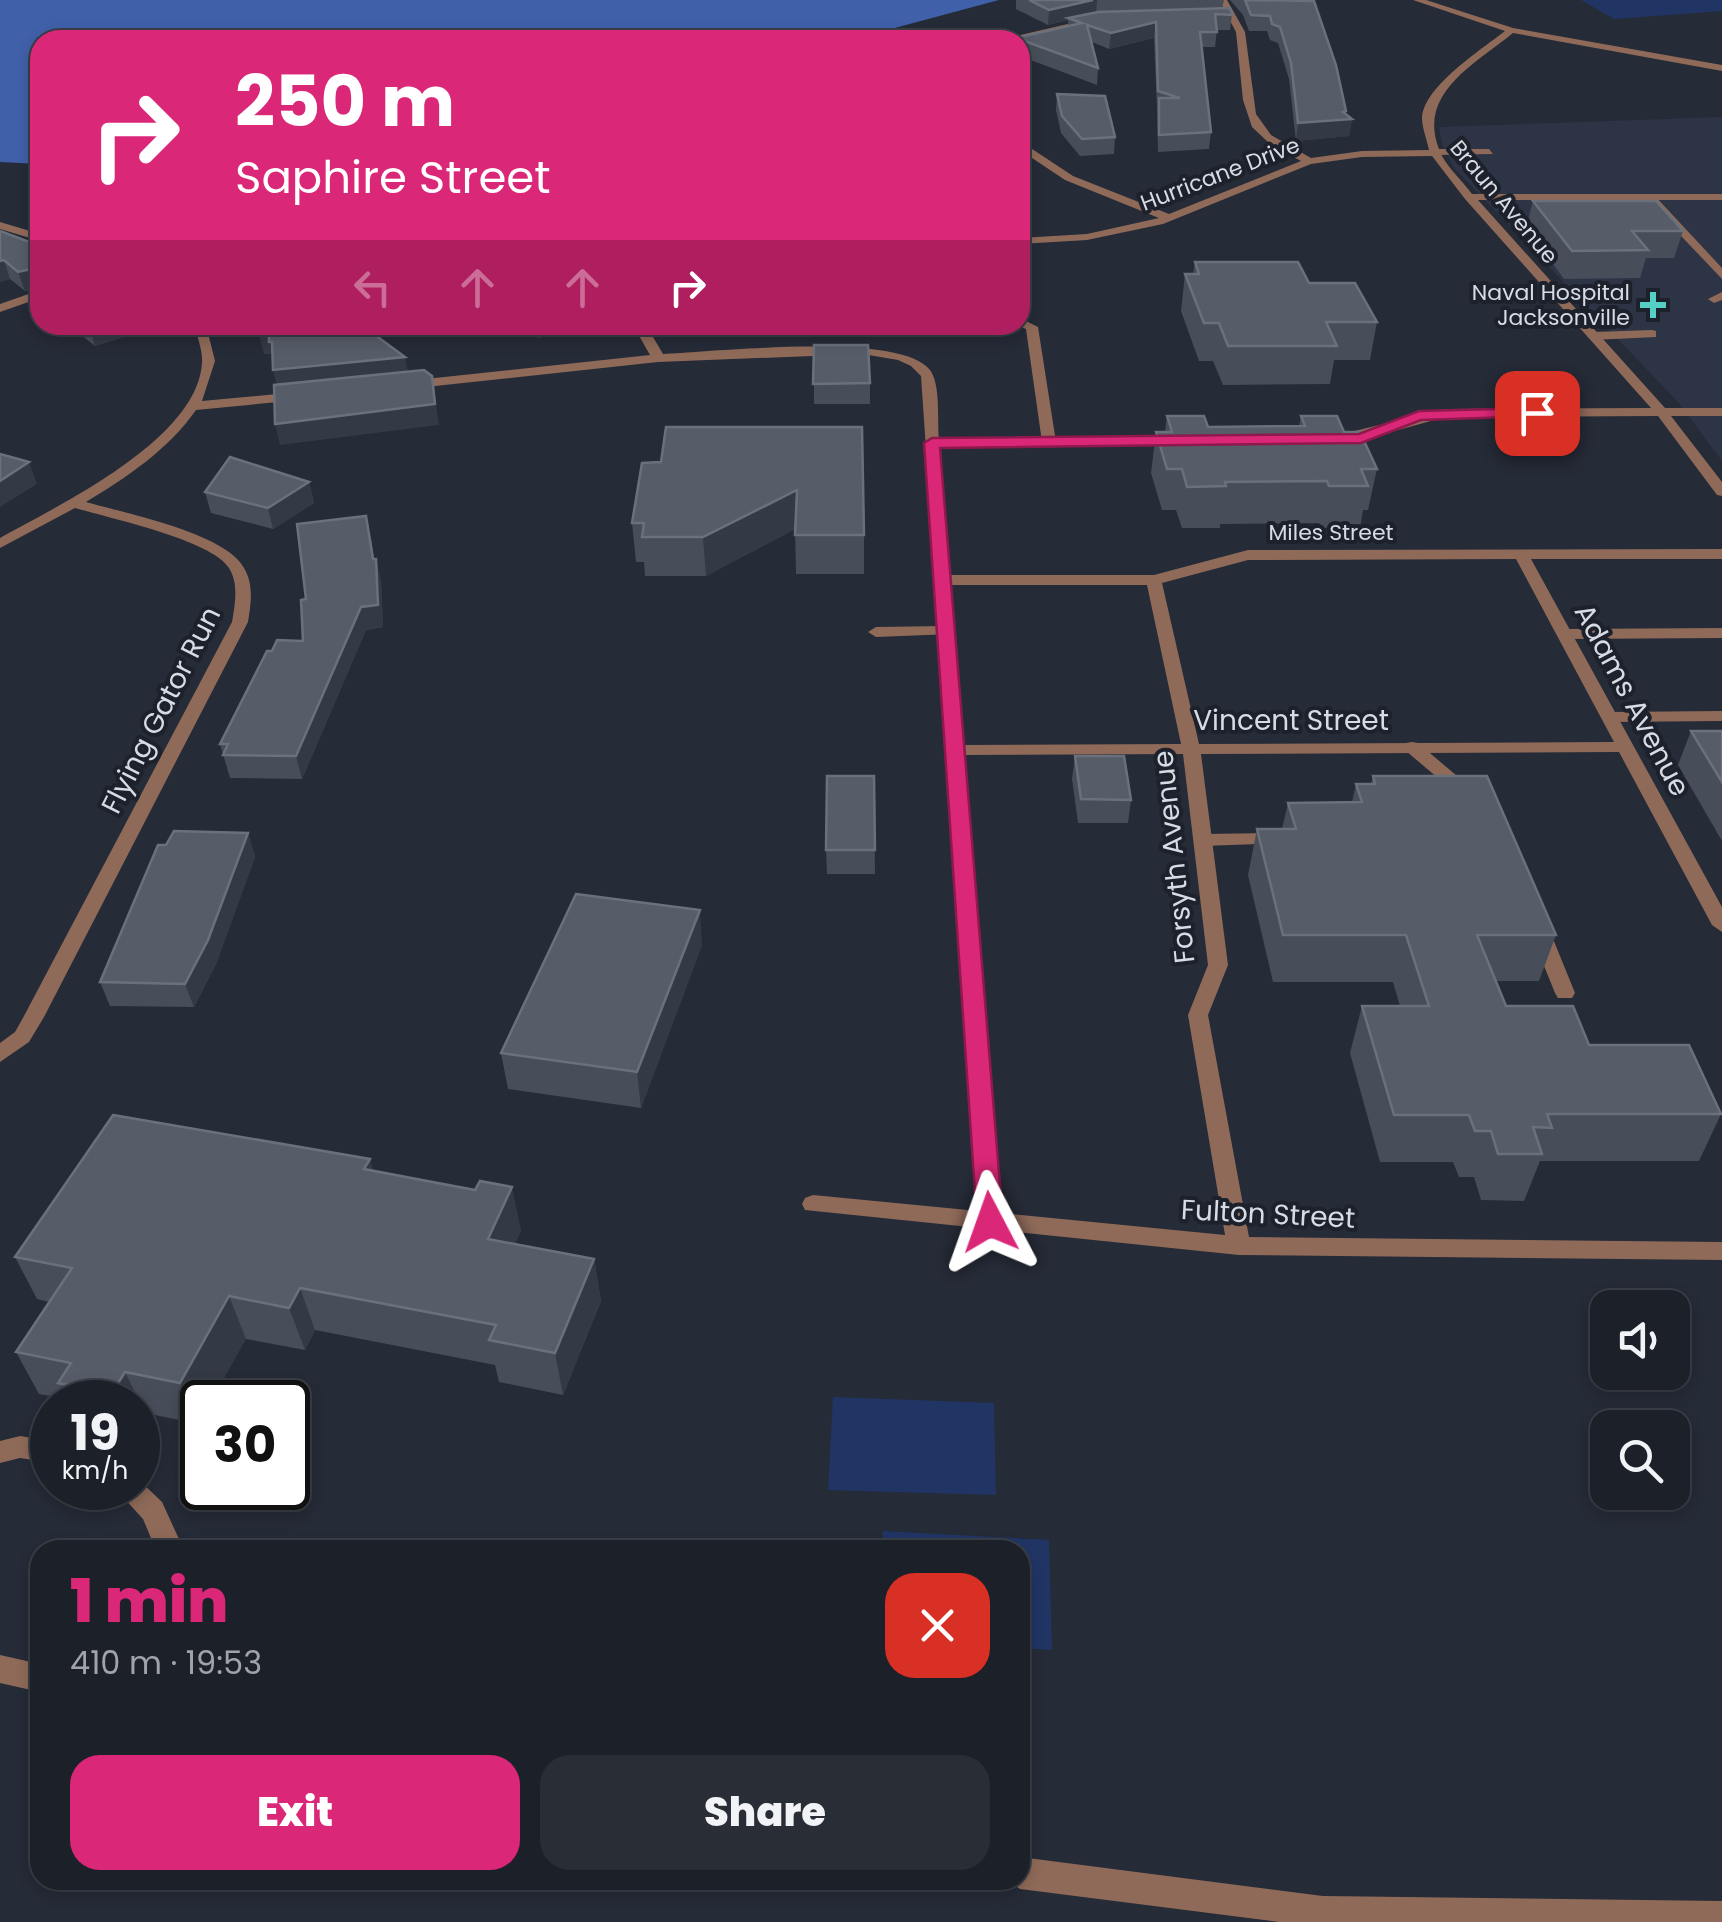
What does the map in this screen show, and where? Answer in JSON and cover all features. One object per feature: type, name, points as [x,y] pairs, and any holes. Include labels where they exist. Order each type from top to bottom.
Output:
[{"type":"street","points":[[1223,0],[1242,29],[1252,119],[1270,138],[1309,161]]},
{"type":"street","points":[[1417,0],[1511,30],[1722,68]]},
{"type":"street","points":[[1222,16],[1236,16]]},
{"type":"street","points":[[1030,33],[1112,20]]},
{"type":"street","name":"Braun Avenue","points":[[1511,30],[1444,86],[1434,99],[1427,117],[1434,152],[1469,197],[1662,413],[1722,492]]},
{"type":"street","name":"Hurricane Drive","points":[[1030,240],[1087,237],[1169,218],[1309,161],[1362,154],[1489,152]]},
{"type":"street","points":[[1030,155],[1053,170],[1169,218]]},
{"type":"street","points":[[1469,197],[1722,196]]},
{"type":"street","points":[[1650,197],[1722,275]]},
{"type":"street","points":[[0,224],[30,234]]},
{"type":"street","points":[[0,308],[30,298]]},
{"type":"street","points":[[1030,326],[1049,442]]},
{"type":"street","points":[[1593,336],[1652,334]]},
{"type":"street","points":[[0,544],[147,454],[184,424],[205,388],[210,360],[203,335]]},
{"type":"street","points":[[648,335],[658,358]]},
{"type":"street","points":[[388,387],[658,358],[863,350],[901,357],[916,363],[927,375],[990,1222]]},
{"type":"street","points":[[196,406],[310,395]]},
{"type":"street","points":[[1319,440],[1361,438],[1400,421],[1444,412],[1722,412]]},
{"type":"street","points":[[932,443],[1199,440]]},
{"type":"street","name":"Flying Gator Run","points":[[0,1054],[22,1037],[240,622],[247,595],[240,571],[225,551],[202,540],[71,502]]},
{"type":"street","name":"Adams Avenue","points":[[1521,554],[1722,924]]},
{"type":"street","name":"Miles Street","points":[[942,580],[1154,580],[1248,555],[1722,554]]},
{"type":"street","name":"Forsyth Avenue","points":[[1154,580],[1191,748],[1218,965],[1198,1015],[1239,1246]]},
{"type":"street","points":[[876,632],[946,630]]},
{"type":"street","points":[[1565,634],[1722,634]]},
{"type":"street","points":[[1610,717],[1722,716]]},
{"type":"street","name":"Vincent Street","points":[[956,750],[1626,747]]},
{"type":"street","points":[[1412,748],[1474,801]]},
{"type":"street","points":[[1202,840],[1304,838]]},
{"type":"street","points":[[1530,907],[1565,993]]},
{"type":"street","name":"Fulton Street","points":[[813,1204],[1239,1246],[1722,1252]]},
{"type":"street","points":[[0,1452],[30,1449]]},
{"type":"street","points":[[151,1510],[165,1540]]},
{"type":"street","points":[[0,1669],[30,1676]]},
{"type":"street","points":[[1030,1874],[1323,1912],[1722,1917]]},
{"type":"shaded area","points":[[0,0],[999,0],[887,30],[30,30],[30,164],[0,162]]},
{"type":"shaded area","points":[[1581,0],[1722,0],[1722,11],[1614,19]]},
{"type":"shaded area","name":"Naval Hospital Jacksonville","points":[[1722,117],[1722,461],[1678,402],[1454,168],[1442,144],[1439,127]]},
{"type":"shaded area","points":[[833,1397],[994,1403],[996,1495],[828,1490]]},
{"type":"shaded area","points":[[883,1531],[1049,1540],[1052,1650],[1030,1649],[1030,1540],[883,1540]]},
{"type":"building","points":[[1029,0],[1093,0],[1049,10]]},
{"type":"building","points":[[1245,0],[1314,1],[1336,65],[1346,111],[1343,112],[1352,119],[1298,123],[1291,63],[1280,27],[1272,24],[1270,16],[1251,15]]},
{"type":"building","points":[[1230,8],[1232,15],[1215,14],[1217,32],[1200,32],[1211,132],[1159,135],[1159,98],[1180,98],[1158,91],[1156,22],[1111,33],[1087,25],[1098,68],[1030,43],[1030,35],[1082,23],[1068,18],[1098,12]]},
{"type":"building","points":[[1057,94],[1105,96],[1115,137],[1082,139],[1062,116]]},
{"type":"building","points":[[1533,201],[1656,201],[1683,231],[1632,231],[1648,250],[1572,251]]},
{"type":"building","points":[[0,231],[30,242],[30,269],[18,272],[0,261]]},
{"type":"building","points":[[1195,262],[1298,262],[1309,283],[1355,283],[1377,322],[1326,322],[1337,346],[1228,346],[1219,323],[1204,323],[1185,274],[1199,274]]},
{"type":"building","points":[[269,335],[375,335],[405,357],[273,370]]},
{"type":"building","points":[[814,345],[868,345],[870,383],[813,384]]},
{"type":"building","points":[[424,370],[432,376],[435,404],[275,424],[274,385]]},
{"type":"building","points":[[1167,416],[1204,416],[1208,427],[1305,426],[1301,416],[1337,416],[1344,432],[1360,432],[1377,469],[1361,469],[1368,486],[1329,486],[1327,481],[1225,482],[1226,486],[1187,487],[1182,469],[1167,469],[1156,432],[1172,432]]},
{"type":"building","points":[[666,427],[862,427],[864,535],[795,535],[797,490],[703,537],[642,537],[644,523],[632,523],[642,463],[661,462]]},
{"type":"building","points":[[0,454],[29,462],[0,481]]},
{"type":"building","points":[[230,457],[309,482],[268,508],[205,492]]},
{"type":"building","points":[[366,516],[376,559],[378,605],[361,607],[296,756],[223,755],[228,744],[220,744],[267,651],[272,651],[277,640],[303,641],[301,600],[306,599],[297,524]]},
{"type":"building","points":[[1691,731],[1722,731],[1722,782]]},
{"type":"building","points":[[1075,756],[1124,756],[1131,800],[1081,799]]},
{"type":"building","points":[[827,776],[874,776],[875,850],[826,850]]},
{"type":"building","points":[[1373,776],[1487,776],[1556,935],[1477,935],[1506,1006],[1573,1006],[1589,1045],[1689,1045],[1721,1114],[1547,1114],[1552,1128],[1533,1127],[1542,1154],[1498,1154],[1491,1131],[1475,1131],[1469,1115],[1394,1115],[1362,1006],[1429,1006],[1406,935],[1283,935],[1257,829],[1296,829],[1288,803],[1362,802],[1356,784],[1375,784]]},
{"type":"building","points":[[174,831],[248,833],[208,940],[185,984],[100,982],[158,845],[166,845]]},
{"type":"building","points":[[576,894],[700,910],[637,1072],[501,1053]]},
{"type":"building","points":[[113,1115],[370,1159],[364,1169],[475,1190],[480,1181],[512,1187],[488,1239],[594,1259],[555,1353],[489,1340],[496,1325],[300,1288],[289,1308],[229,1296],[180,1383],[125,1372],[120,1380],[60,1380],[71,1363],[16,1352],[72,1268],[15,1257]]},
{"type":"place","name":"Naval Hospital Jacksonville","points":[[1653,305]]},
{"type":"route","points":[[990,1222],[932,443],[1361,438],[1400,421],[1444,412],[1537,413]]}]
